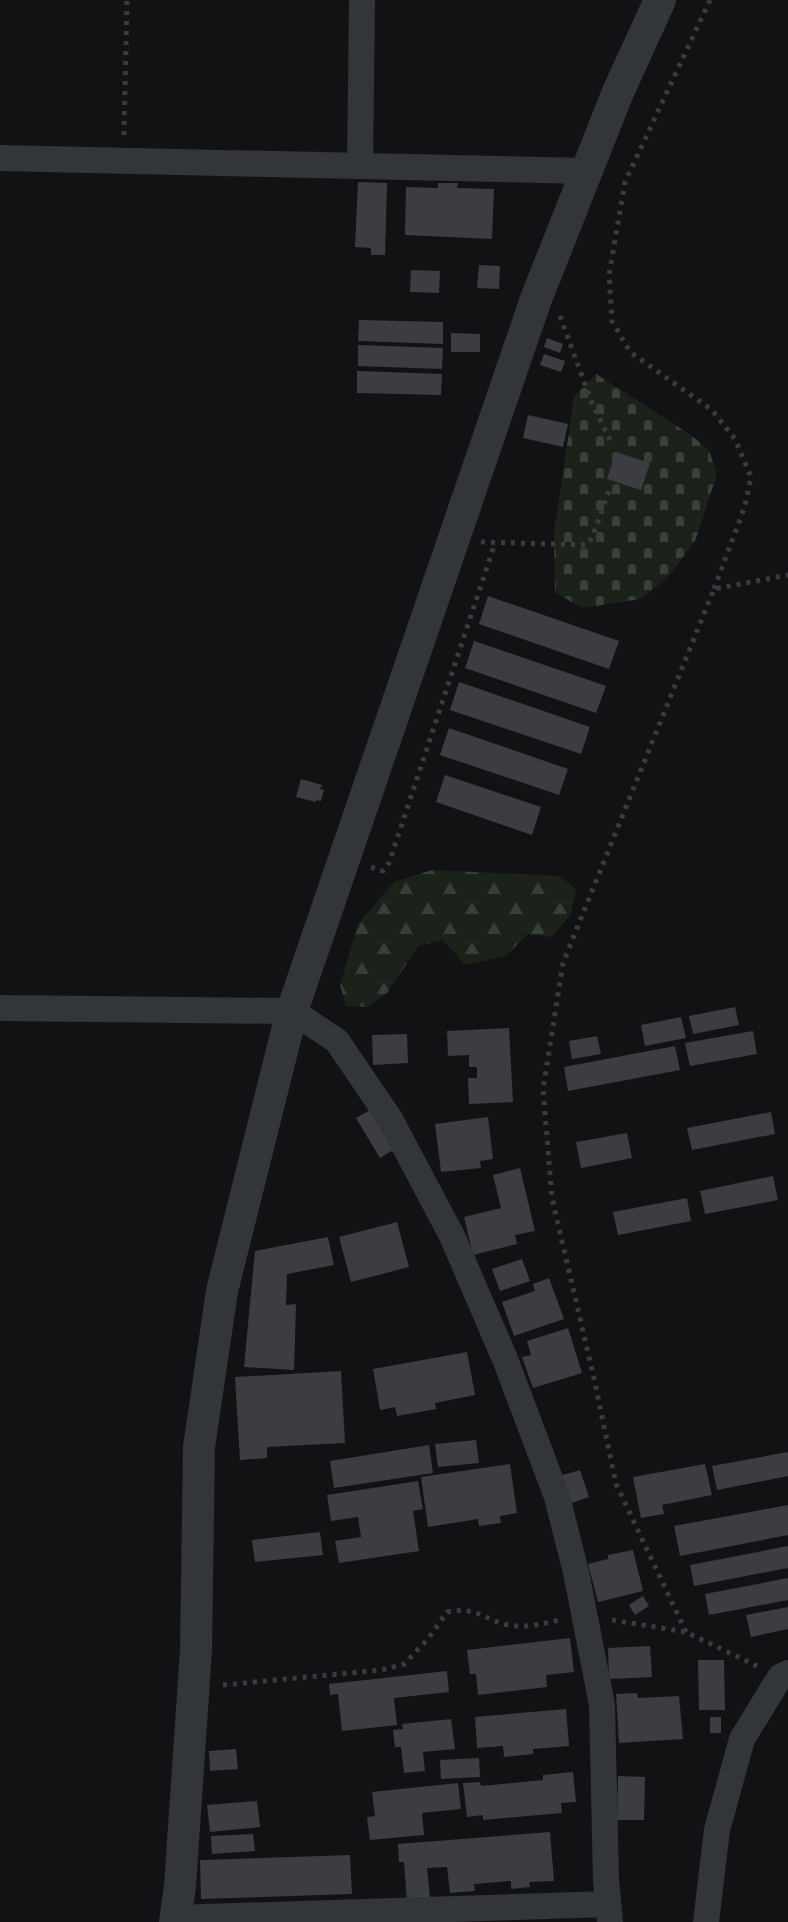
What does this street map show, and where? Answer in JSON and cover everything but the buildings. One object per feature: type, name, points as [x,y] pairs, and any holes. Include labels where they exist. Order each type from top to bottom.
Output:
[{"type":"street","points":[[360,166],[362,0]]},
{"type":"street","points":[[0,1008],[292,1011],[337,1041],[390,1119],[452,1236],[505,1359],[557,1497],[602,1705],[609,1913],[175,1920],[196,1650],[199,1447],[222,1291],[292,1011],[545,278],[618,92],[660,0]]},
{"type":"street","points":[[0,158],[587,171]]},
{"type":"street","points":[[706,1922],[717,1830],[742,1739],[784,1675]]},
{"type":"path","points":[[124,161],[127,0]]},
{"type":"path","points":[[686,1632],[616,1484],[552,1198],[543,1089],[563,963],[714,589],[745,506],[751,477],[735,439],[712,410],[630,352],[612,321],[609,275],[625,182],[710,0]]},
{"type":"path","points":[[545,278],[591,401],[610,440]]},
{"type":"path","points":[[452,542],[586,545],[592,538],[610,488]]},
{"type":"path","points":[[343,859],[383,871],[389,863],[495,543]]},
{"type":"path","points":[[714,589],[788,575]]},
{"type":"path","points":[[193,1688],[382,1670],[404,1664],[428,1639],[447,1612],[462,1609],[508,1625],[536,1625],[584,1615],[686,1632],[784,1675]]},
{"type":"green space","points":[[596,374],[691,435],[709,450],[717,474],[695,541],[668,577],[641,599],[582,608],[555,592],[554,534],[574,397]]},
{"type":"green space","points":[[432,870],[559,876],[576,889],[571,914],[552,937],[528,934],[505,956],[465,965],[443,940],[418,946],[387,993],[367,1007],[346,1006],[340,985],[358,924],[394,882]]}]
